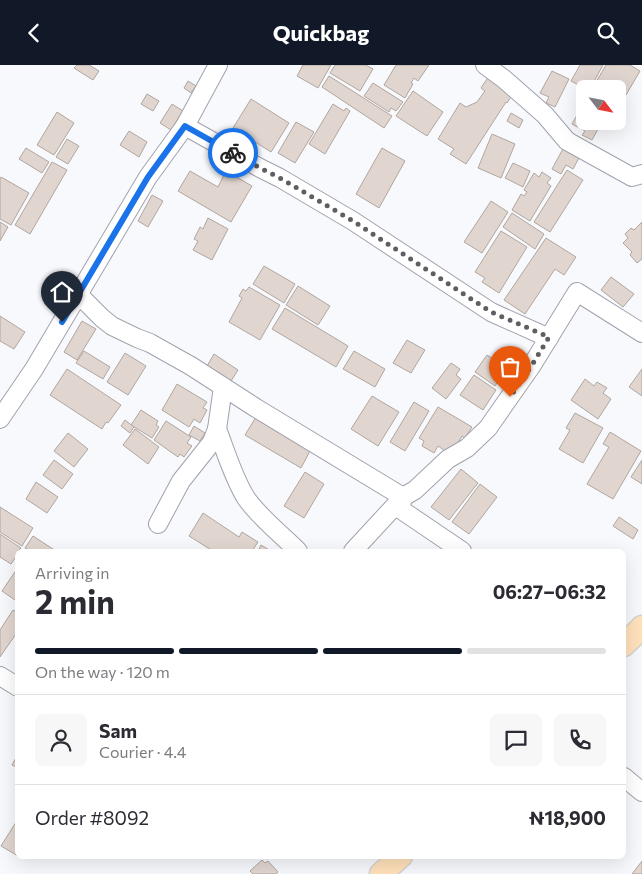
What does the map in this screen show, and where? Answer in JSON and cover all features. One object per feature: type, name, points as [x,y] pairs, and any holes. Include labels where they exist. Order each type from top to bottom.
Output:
[{"type":"main road","points":[[626,643],[642,627]]},
{"type":"main road","points":[[380,874],[398,859]]},
{"type":"street","points":[[0,419],[34,369],[148,177],[185,126],[218,65]]},
{"type":"street","points":[[485,65],[545,115],[567,141],[632,177],[642,174]]},
{"type":"street","points":[[185,126],[353,221],[491,312],[549,337]]},
{"type":"street","points":[[355,549],[403,497],[415,490],[448,459],[467,448],[488,428],[532,365],[577,292],[642,333]]},
{"type":"street","points":[[78,294],[102,319],[112,326],[150,343],[191,366],[403,497]]},
{"type":"street","points":[[158,524],[181,481],[212,442],[217,429],[223,387]]},
{"type":"street","points":[[217,429],[236,479],[247,499],[296,549]]},
{"type":"street","points":[[403,497],[400,509],[459,549]]},
{"type":"street","points":[[0,676],[15,685]]},
{"type":"street","points":[[626,779],[642,792]]},
{"type":"building","points":[[77,65],[89,65],[99,71],[93,80],[74,68]]},
{"type":"building","points":[[303,65],[331,65],[318,88],[297,76]]},
{"type":"building","points":[[335,65],[366,65],[373,69],[360,91],[330,73]]},
{"type":"building","points":[[396,65],[429,65],[418,81],[414,78],[411,83],[413,84],[405,98],[384,85]]},
{"type":"building","points":[[580,65],[603,65],[595,80],[576,80],[576,84],[571,81]]},
{"type":"building","points":[[606,65],[630,65],[640,71],[626,95],[626,80],[597,80]]},
{"type":"building","points":[[552,71],[569,79],[555,107],[546,103],[549,97],[540,93]]},
{"type":"building","points":[[329,76],[392,116],[384,128],[322,87]]},
{"type":"building","points":[[489,76],[514,92],[466,164],[450,154],[454,149],[438,139],[460,103],[466,107],[477,102],[485,91],[481,88]]},
{"type":"building","points":[[188,81],[196,86],[191,93],[184,88]]},
{"type":"building","points":[[373,83],[403,102],[396,111],[391,108],[389,112],[364,96]]},
{"type":"building","points":[[413,91],[443,112],[427,136],[396,116]]},
{"type":"building","points":[[147,94],[159,101],[153,111],[141,104]]},
{"type":"building","points":[[251,99],[289,123],[271,152],[233,128]]},
{"type":"building","points":[[172,104],[183,111],[171,130],[160,123]]},
{"type":"building","points":[[333,104],[344,111],[346,108],[350,111],[325,154],[309,144]]},
{"type":"building","points":[[57,112],[74,123],[54,155],[37,145]]},
{"type":"building","points":[[511,113],[523,120],[519,128],[507,121]]},
{"type":"building","points":[[576,117],[576,126],[572,124]]},
{"type":"building","points":[[296,122],[314,132],[295,163],[278,153]]},
{"type":"building","points":[[583,130],[597,130],[592,140],[582,135],[585,131]]},
{"type":"building","points":[[129,131],[147,142],[139,157],[120,145]]},
{"type":"building","points":[[492,134],[515,144],[501,178],[478,168]]},
{"type":"building","points":[[67,139],[79,146],[68,164],[56,157]]},
{"type":"building","points":[[564,147],[580,156],[573,169],[566,165],[561,174],[552,169]]},
{"type":"building","points":[[26,148],[49,162],[42,173],[19,159]]},
{"type":"building","points":[[382,148],[405,161],[379,208],[356,194]]},
{"type":"building","points":[[52,162],[67,170],[30,234],[15,225]]},
{"type":"building","points":[[513,163],[530,171],[523,187],[505,178]]},
{"type":"building","points":[[567,170],[583,180],[550,232],[534,222]]},
{"type":"building","points":[[190,171],[218,187],[226,171],[252,186],[231,222],[178,191]]},
{"type":"building","points":[[542,172],[551,178],[547,183],[551,186],[530,221],[512,210],[521,194],[524,196],[527,192],[524,190],[534,173],[539,177]]},
{"type":"building","points":[[1,177],[29,193],[11,225],[0,219]]},
{"type":"building","points":[[152,195],[163,201],[148,227],[138,221]]},
{"type":"building","points":[[491,201],[508,212],[482,253],[464,242]]},
{"type":"building","points":[[512,213],[544,234],[535,249],[503,227]]},
{"type":"building","points":[[208,218],[228,229],[212,260],[193,250],[198,241],[194,239],[200,227],[203,229]]},
{"type":"building","points":[[0,222],[8,227],[0,241]]},
{"type":"building","points":[[642,222],[642,259],[637,263],[630,255],[632,252],[623,243],[628,238],[625,234],[631,228],[634,230]]},
{"type":"building","points":[[501,231],[527,247],[499,293],[482,282],[485,278],[475,272]]},
{"type":"building","points":[[546,238],[576,257],[564,275],[555,269],[525,314],[504,300]]},
{"type":"building","points":[[264,266],[295,284],[284,303],[253,284]]},
{"type":"building","points":[[611,277],[634,294],[623,307],[601,290]]},
{"type":"building","points":[[298,286],[330,306],[318,325],[286,305]]},
{"type":"building","points":[[249,287],[280,305],[260,340],[229,322],[242,298],[239,296],[243,289],[246,291]]},
{"type":"building","points":[[285,308],[348,346],[336,367],[272,329]]},
{"type":"building","points":[[0,316],[25,332],[14,349],[0,341]]},
{"type":"building","points":[[82,321],[96,329],[77,360],[64,352]]},
{"type":"building","points":[[407,340],[425,350],[411,373],[393,363]]},
{"type":"building","points":[[84,351],[110,367],[103,379],[76,363]]},
{"type":"building","points":[[354,351],[385,369],[375,387],[343,369]]},
{"type":"building","points":[[125,353],[146,366],[128,395],[107,382]]},
{"type":"building","points":[[214,354],[238,370],[231,381],[207,366]]},
{"type":"building","points":[[487,355],[507,368],[495,386],[475,372]]},
{"type":"building","points":[[451,363],[460,369],[456,375],[461,379],[446,399],[432,388]]},
{"type":"building","points":[[67,369],[121,405],[102,429],[50,395]]},
{"type":"building","points":[[642,369],[642,396],[629,387]]},
{"type":"building","points":[[474,375],[496,390],[483,410],[460,395]]},
{"type":"building","points":[[585,379],[594,386],[597,382],[607,388],[603,393],[611,399],[598,419],[571,400]]},
{"type":"building","points":[[177,384],[207,402],[203,408],[207,410],[200,423],[194,419],[189,427],[162,410]]},
{"type":"building","points":[[372,396],[399,412],[378,446],[351,429]]},
{"type":"building","points":[[414,402],[429,411],[405,451],[390,442]]},
{"type":"building","points":[[438,407],[472,427],[465,438],[462,436],[451,455],[438,446],[434,453],[422,446],[424,441],[419,438]]},
{"type":"building","points":[[141,410],[158,421],[156,425],[159,427],[152,438],[131,425]]},
{"type":"building","points":[[575,413],[603,428],[583,463],[559,449],[570,430],[566,428]]},
{"type":"building","points":[[256,417],[311,449],[301,468],[245,435]]},
{"type":"building","points":[[125,420],[134,427],[130,433],[121,426]]},
{"type":"building","points":[[166,421],[191,437],[187,443],[192,446],[184,457],[180,454],[178,457],[154,440]]},
{"type":"building","points":[[194,426],[205,433],[200,441],[189,435]]},
{"type":"building","points":[[135,429],[159,447],[148,464],[123,445]]},
{"type":"building","points":[[610,432],[641,451],[613,499],[587,484],[609,447],[603,444]]},
{"type":"building","points":[[68,433],[88,449],[74,467],[54,451]]},
{"type":"building","points":[[54,460],[73,474],[62,489],[43,475]]},
{"type":"building","points":[[642,460],[642,484],[631,477]]},
{"type":"building","points":[[461,469],[478,483],[449,520],[431,507]]},
{"type":"building","points":[[305,472],[324,484],[304,518],[284,506]]},
{"type":"building","points":[[36,482],[58,497],[47,513],[26,499]]},
{"type":"building","points":[[480,484],[497,497],[469,534],[452,522]]},
{"type":"building","points":[[0,507],[33,528],[22,546],[0,532]]},
{"type":"building","points":[[203,513],[239,537],[242,532],[258,542],[253,549],[210,549],[189,536]]},
{"type":"building","points":[[619,517],[638,530],[633,539],[613,526]]},
{"type":"building","points":[[0,534],[21,548],[15,549],[15,558],[11,564],[0,557]]},
{"type":"building","points":[[33,536],[53,549],[27,549],[25,548]]},
{"type":"building","points":[[261,545],[268,549],[259,549]]},
{"type":"building","points":[[15,572],[15,600],[2,591]]},
{"type":"building","points":[[13,610],[15,611],[15,635],[0,657],[0,630]]},
{"type":"building","points":[[15,824],[15,854],[1,846]]},
{"type":"building","points":[[262,860],[265,863],[268,861],[278,872],[276,874],[253,874],[250,871]]},
{"type":"building","points":[[642,861],[642,874],[632,874]]},
{"type":"way so far","points":[[233,153],[353,221],[491,312],[549,337],[510,397]]},
{"type":"route","points":[[62,322],[148,177],[185,126],[233,153]]}]
